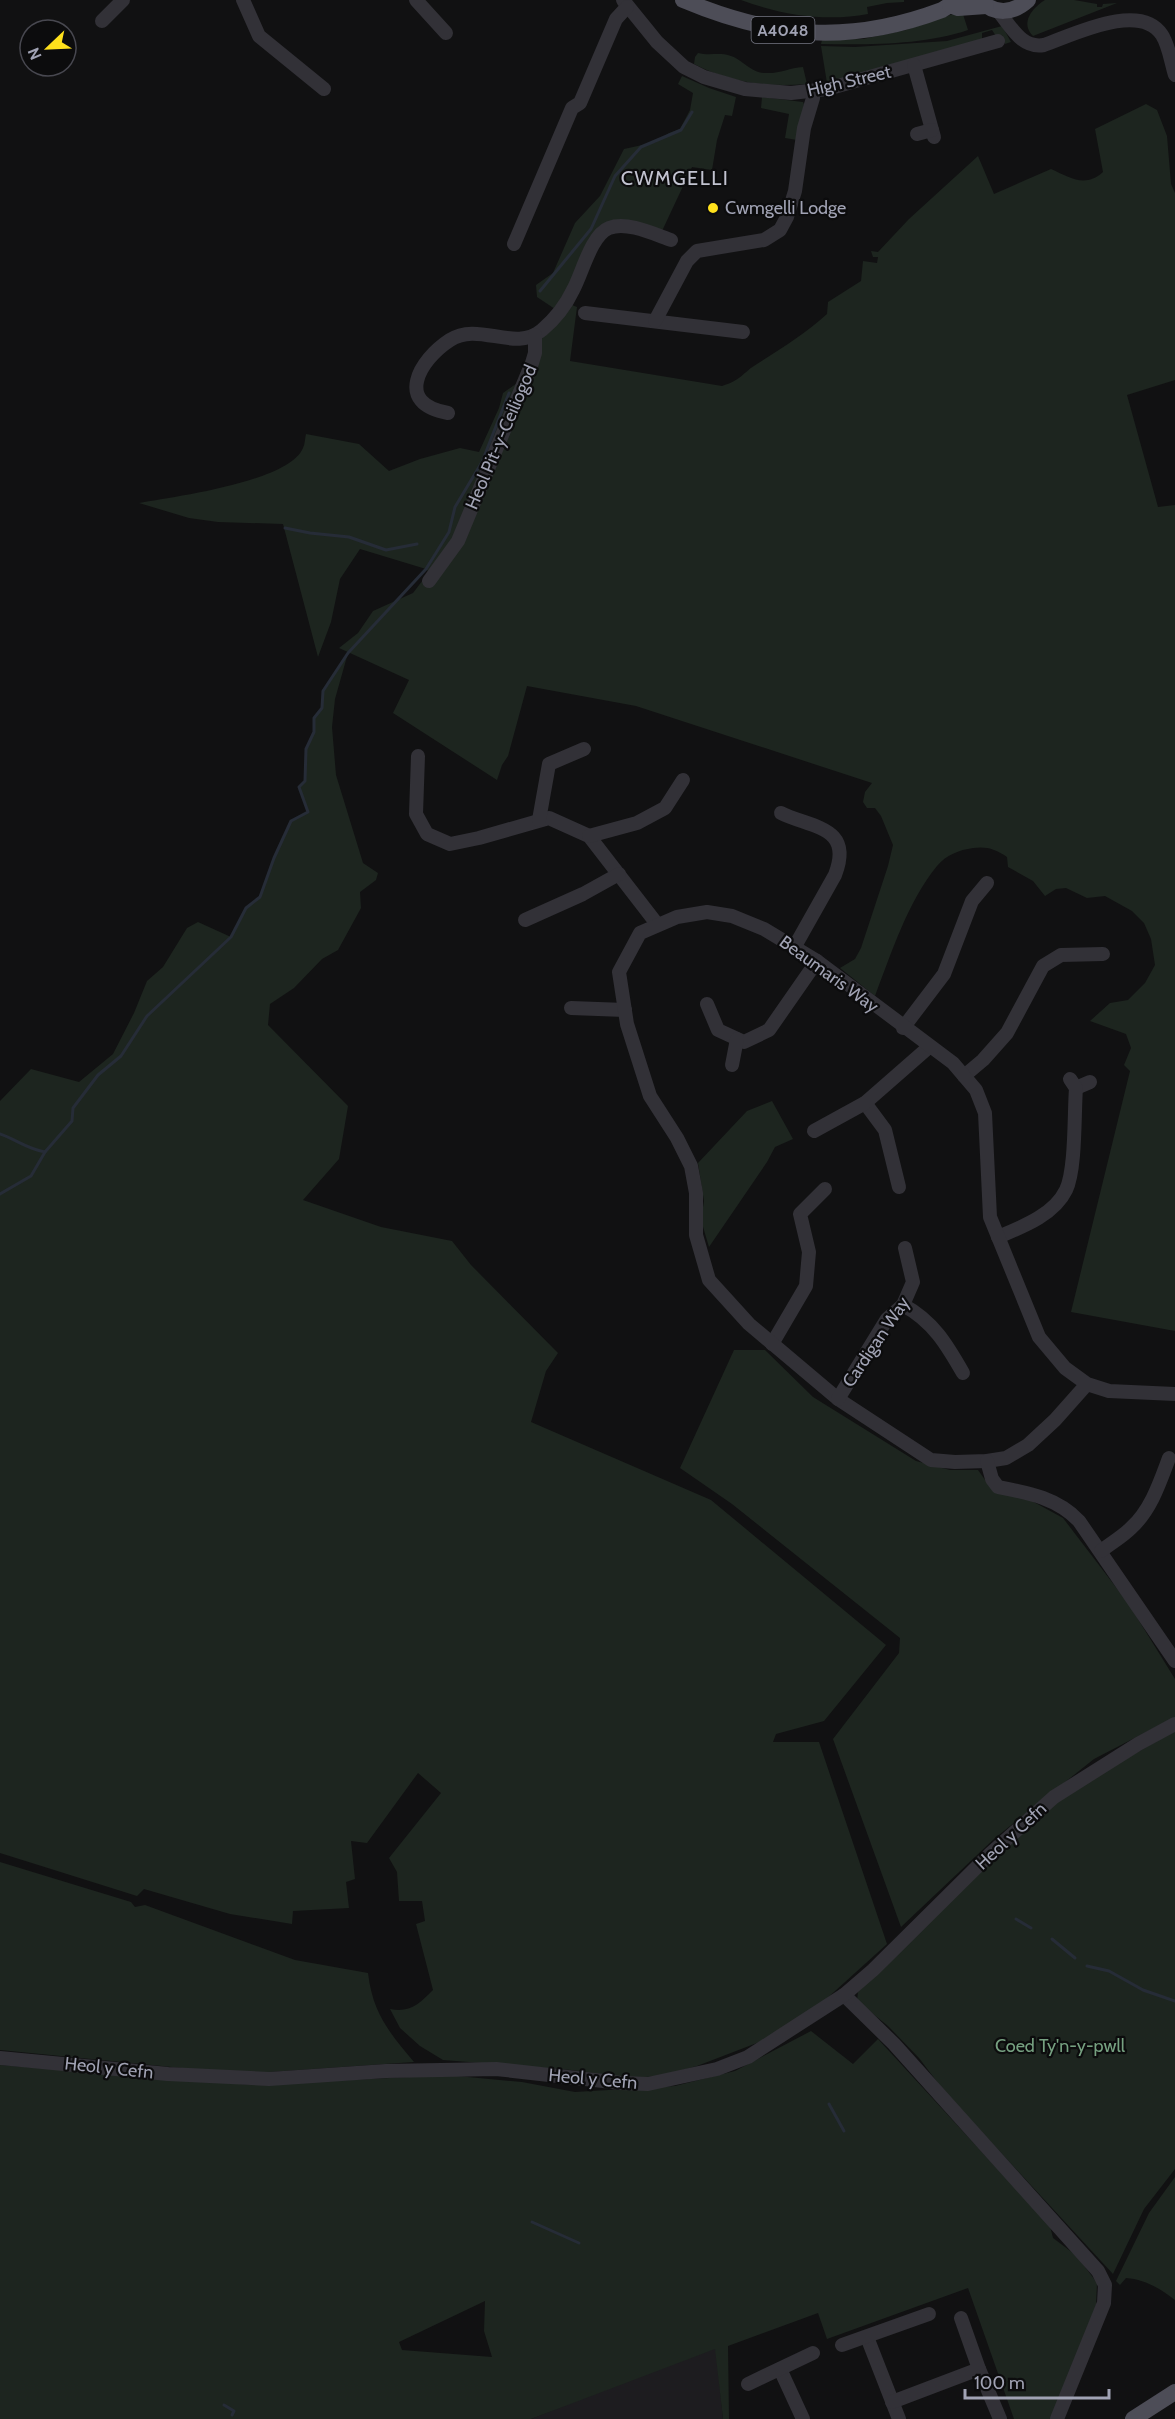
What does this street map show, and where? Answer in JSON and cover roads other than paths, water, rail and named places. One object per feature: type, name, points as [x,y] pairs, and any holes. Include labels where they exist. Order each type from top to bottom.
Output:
[{"type":"main road","name":"A4048","points":[[683,0],[748,24],[810,32],[853,32],[887,27],[945,4],[958,8],[988,6]]},
{"type":"main road","points":[[988,6],[1016,9],[1025,2]]},
{"type":"main road","points":[[1133,2419],[1175,2392]]},
{"type":"street","points":[[102,21],[123,0]]},
{"type":"street","points":[[243,0],[259,36],[324,89]]},
{"type":"street","points":[[416,0],[446,33]]},
{"type":"street","points":[[1017,32],[1025,2]]},
{"type":"street","points":[[514,244],[572,108],[580,103],[625,3]]},
{"type":"street","name":"High Street","points":[[625,3],[657,42],[684,67],[704,77],[745,89],[791,93],[812,92],[914,65],[992,39]]},
{"type":"street","points":[[988,6],[1017,32],[1023,41],[1038,46],[1121,20],[1141,20],[1151,24],[1162,35],[1175,75]]},
{"type":"street","points":[[914,65],[933,133],[917,134]]},
{"type":"street","points":[[655,321],[697,251],[764,240],[780,230],[787,218],[795,191],[802,138],[813,98],[812,92]]},
{"type":"street","points":[[448,413],[434,411],[423,404],[418,395],[419,373],[435,353],[452,339],[466,334],[480,333],[512,340],[535,335],[567,302],[596,239],[607,228],[618,226],[633,228],[671,240],[693,255]]},
{"type":"street","points":[[617,233],[662,244],[671,240]]},
{"type":"street","points":[[585,313],[743,332]]},
{"type":"street","name":"Heol Pit-y-Ceiliogod","points":[[429,581],[458,540],[532,363],[535,353],[535,335]]},
{"type":"street","points":[[539,820],[549,764],[584,749]]},
{"type":"street","points":[[418,756],[416,814],[427,834],[450,844],[549,818],[589,836],[657,924]]},
{"type":"street","points":[[589,836],[637,823],[665,808],[683,780]]},
{"type":"street","points":[[788,820],[810,822],[829,832],[840,854],[835,875],[795,946]]},
{"type":"street","points":[[525,920],[584,894],[619,874]]},
{"type":"street","points":[[903,1028],[944,974],[972,902],[987,883]]},
{"type":"street","name":"Beaumaris Way","points":[[772,1344],[749,1324],[709,1280],[696,1235],[696,1193],[691,1166],[677,1138],[650,1096],[627,1024],[619,972],[640,933],[677,917],[707,912],[732,916],[764,929],[817,961],[952,1063],[976,1090],[985,1113],[990,1217],[1039,1337],[1065,1368],[1087,1384],[1108,1391],[1175,1394]]},
{"type":"street","points":[[964,1076],[983,1060],[1007,1033],[1043,966],[1061,955],[1085,947],[1103,954]]},
{"type":"street","points":[[707,1005],[718,1030],[744,1042],[769,1030],[817,961]]},
{"type":"street","points":[[571,1008],[625,1010]]},
{"type":"street","points":[[732,1065],[738,1039]]},
{"type":"street","points":[[814,1131],[865,1103],[929,1047]]},
{"type":"street","points":[[998,1237],[1043,1215],[1066,1190],[1070,1176],[1073,1083],[1090,1082]]},
{"type":"street","points":[[865,1103],[885,1130],[899,1187]]},
{"type":"street","points":[[825,1189],[800,1214],[809,1252],[806,1286],[772,1344],[838,1399],[931,1460],[987,1461],[1005,1458],[1028,1444],[1055,1420],[1087,1384]]},
{"type":"street","name":"Cardigan Way","points":[[838,1399],[887,1319],[903,1305],[913,1282],[905,1248]]},
{"type":"street","points":[[903,1305],[929,1322],[938,1332],[955,1368]]},
{"type":"street","points":[[1101,1551],[1131,1528],[1141,1517],[1150,1502],[1168,1458]]},
{"type":"street","points":[[987,1461],[992,1479],[998,1487],[1030,1493],[1069,1510],[1101,1551],[1175,1661]]},
{"type":"street","name":"Heol y Cefn","points":[[0,2058],[168,2074],[269,2079],[386,2071],[496,2069],[648,2084],[717,2069],[748,2057],[844,1995],[873,1970],[990,1854],[1054,1797],[1138,1744],[1175,1724]]},
{"type":"street","points":[[844,1995],[894,2044],[1098,2271],[1105,2285],[1104,2303],[1057,2419]]},
{"type":"street","points":[[842,2345],[928,2314]]},
{"type":"street","points":[[961,2318],[1000,2419]]},
{"type":"street","points":[[867,2337],[899,2419]]},
{"type":"street","points":[[748,2384],[813,2353]]},
{"type":"street","points":[[780,2369],[803,2419]]},
{"type":"street","points":[[892,2402],[979,2369]]},
{"type":"waterway","points":[[540,291],[591,229],[615,176],[641,147],[681,130],[692,112]]},
{"type":"waterway","points":[[0,1194],[31,1176],[45,1152],[72,1121],[73,1108],[98,1075],[121,1056],[147,1016],[231,937],[246,908],[260,897],[291,821],[308,812],[299,787],[305,781],[306,749],[314,732],[314,718],[322,708],[323,691],[348,653],[426,569],[449,532],[455,507],[482,462],[509,393]]},
{"type":"waterway","points":[[285,528],[349,537],[386,550],[417,544]]},
{"type":"waterway","points":[[0,1134],[45,1152]]},
{"type":"waterway","points":[[1016,1919],[1031,1928]]},
{"type":"waterway","points":[[1052,1939],[1075,1958]]},
{"type":"waterway","points":[[1087,1966],[1109,1971],[1143,1990],[1175,2001]]},
{"type":"waterway","points":[[829,2104],[844,2131]]},
{"type":"waterway","points":[[532,2222],[579,2243]]},
{"type":"waterway","points":[[224,2405],[234,2411],[232,2415]]},
{"type":"place","name":"Cwmgelli Lodge","points":[[713,208]]},
{"type":"district","name":"CWMGELLI","points":[[675,178]]},
{"type":"park label","name":"Coed Ty'n-y-pwll","points":[[1060,2046]]}]
